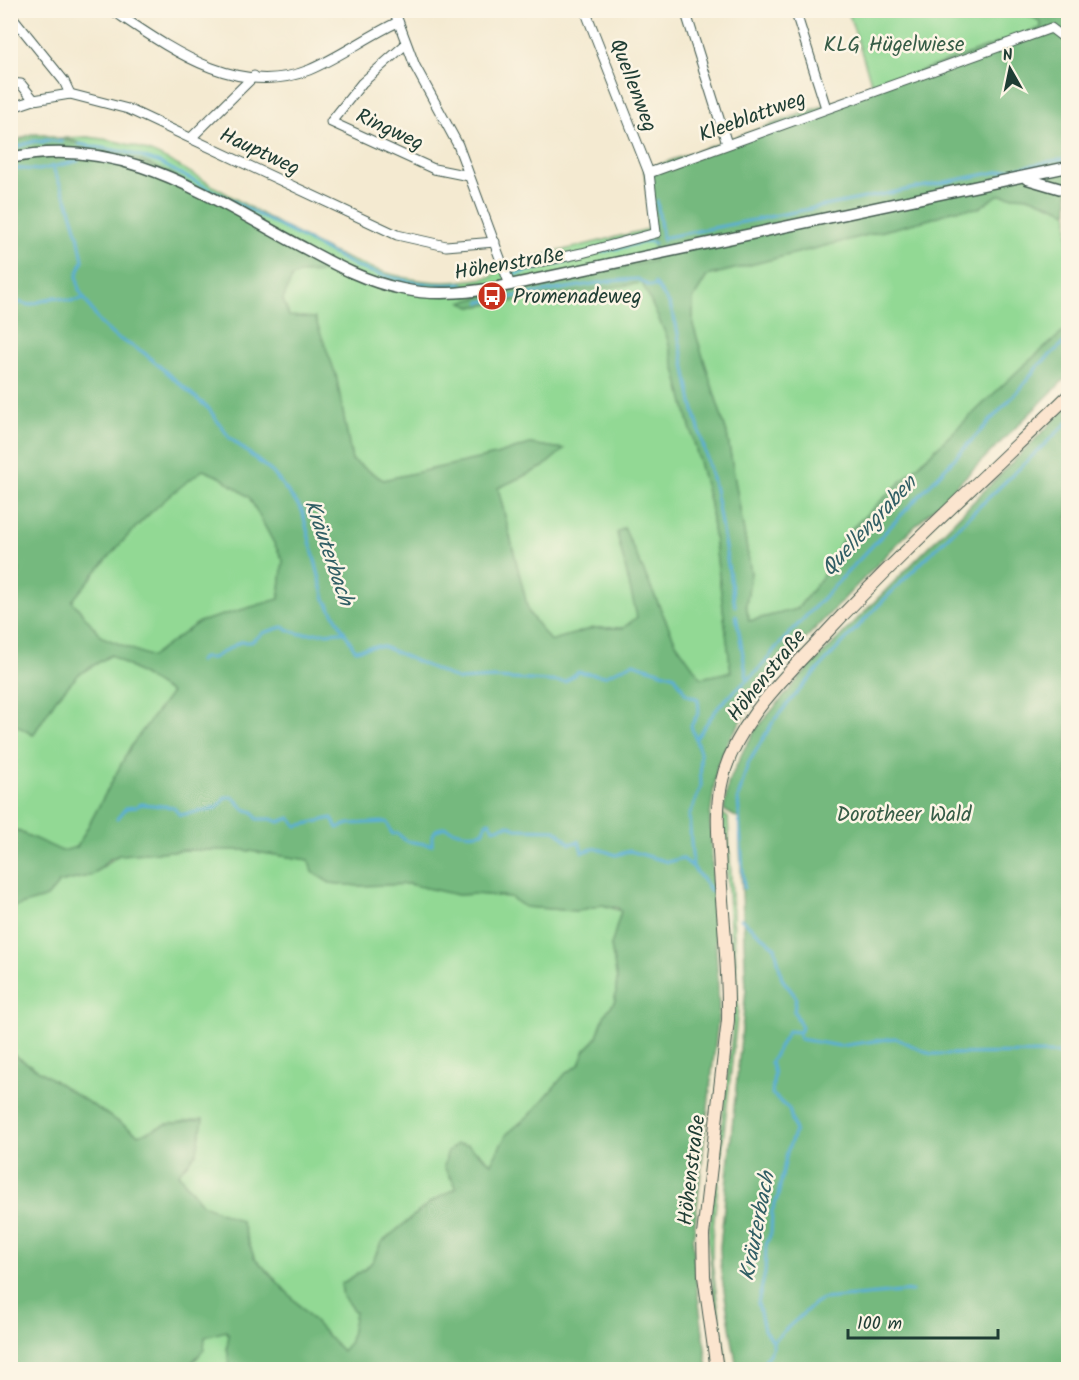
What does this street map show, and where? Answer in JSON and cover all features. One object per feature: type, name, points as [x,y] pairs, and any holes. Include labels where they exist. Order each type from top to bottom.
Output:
[{"type":"main road","name":"Höhenstraße","points":[[717,1370],[702,1249],[728,1020],[718,824],[720,787],[732,752],[749,723],[801,660],[871,585],[1068,396]]},
{"type":"street","points":[[112,10],[178,54],[222,72],[254,76],[278,77],[311,69],[398,22]]},
{"type":"street","points":[[394,10],[406,45],[458,145],[510,285]]},
{"type":"street","name":"Quellenweg","points":[[585,10],[649,173]]},
{"type":"street","points":[[685,10],[727,144]]},
{"type":"street","points":[[795,10],[826,108]]},
{"type":"street","points":[[10,14],[64,81],[70,94]]},
{"type":"street","name":"Kleeblattweg","points":[[649,173],[1051,28],[1068,41]]},
{"type":"street","name":"Ringweg","points":[[406,45],[362,83],[331,122],[434,169],[469,176]]},
{"type":"street","points":[[191,138],[254,76]]},
{"type":"street","points":[[10,83],[21,84],[34,100]]},
{"type":"street","name":"Hauptweg","points":[[10,108],[34,100],[70,94],[128,109],[397,235],[446,246],[495,242]]},
{"type":"street","name":"Höhenstraße","points":[[10,158],[50,152],[75,152],[106,156],[139,166],[172,179],[340,268],[385,285],[421,292],[454,293],[510,285],[1018,178],[1049,184],[1068,191]]},
{"type":"street","points":[[1018,178],[1068,167]]},
{"type":"street","points":[[505,269],[582,254],[656,233],[649,173]]},
{"type":"green space","name":"KLG Hügelwiese","points":[[848,11],[1023,11],[1041,22],[1041,28],[873,88]]},
{"type":"green space","points":[[1023,11],[1068,11],[1068,212],[1031,197],[998,195],[979,208],[954,210],[930,219],[707,276],[693,299],[693,325],[727,434],[751,573],[746,605],[749,621],[797,609],[821,579],[846,534],[1022,367],[1068,328],[1068,376],[895,546],[810,634],[748,710],[729,740],[717,766],[710,817],[719,1010],[693,1242],[708,1369],[230,1369],[227,1347],[229,1335],[226,1331],[205,1337],[204,1350],[185,1369],[11,1369],[11,1053],[139,1135],[167,1124],[203,1119],[197,1152],[178,1174],[203,1205],[241,1221],[254,1257],[342,1351],[350,1342],[355,1312],[343,1297],[341,1284],[364,1270],[373,1261],[381,1243],[431,1202],[457,1188],[444,1167],[447,1153],[456,1144],[468,1145],[491,1163],[507,1134],[532,1113],[566,1073],[579,1065],[585,1050],[596,1039],[605,1014],[615,1001],[617,979],[611,946],[621,911],[618,908],[602,905],[576,911],[525,907],[510,897],[458,895],[409,884],[359,886],[330,883],[312,872],[309,860],[243,850],[185,850],[119,855],[110,859],[92,875],[59,883],[47,897],[11,908],[11,828],[62,851],[77,847],[131,746],[171,693],[111,655],[79,674],[56,699],[33,735],[11,722],[11,587],[18,581],[19,569],[10,565],[11,143],[31,134],[41,134],[118,153],[170,173],[339,271],[300,273],[292,277],[283,300],[289,316],[315,318],[336,375],[352,460],[383,480],[496,455],[530,444],[564,449],[543,467],[498,488],[529,613],[550,641],[594,628],[623,628],[637,617],[617,533],[624,528],[676,643],[701,678],[731,672],[710,504],[667,337],[642,283],[471,307],[462,302],[503,291],[654,261],[653,228],[644,170],[1041,28],[1041,22]],"holes":[[[203,470],[220,477],[249,497],[283,560],[279,599],[199,622],[151,657],[102,637],[72,601],[117,547],[165,499]]]},
{"type":"green space","points":[[88,137],[129,144],[161,156],[328,250],[383,272],[410,279],[452,282],[492,277],[498,269],[515,262],[653,228],[654,261],[503,291],[463,302],[471,307],[642,282],[667,337],[710,504],[731,672],[700,678],[676,643],[624,528],[617,533],[638,617],[623,628],[594,628],[550,641],[529,613],[498,488],[543,467],[563,449],[530,444],[496,455],[383,480],[352,460],[336,375],[289,316],[283,300],[292,277],[300,273],[338,272],[170,173],[142,161],[63,138]]},
{"type":"green space","points":[[998,195],[1031,197],[1068,212],[1068,328],[1022,367],[846,534],[821,579],[797,609],[749,621],[746,605],[751,573],[727,434],[693,325],[693,299],[707,276],[930,219],[954,210],[979,208]]},
{"type":"green space","name":"Dorotheer Wald","points":[[1068,406],[1068,1369],[737,1369],[721,1272],[720,1247],[746,989],[739,819],[724,810],[728,784],[756,729],[801,676]]},
{"type":"green space","points":[[203,470],[220,477],[249,497],[283,560],[279,599],[199,622],[151,657],[102,637],[72,601],[117,547],[149,515]]},
{"type":"green space","points":[[111,655],[171,693],[131,746],[77,847],[63,852],[11,828],[11,722],[33,735],[56,699],[79,674]]},
{"type":"green space","points":[[723,814],[728,818],[738,1009],[712,1238],[712,1263],[727,1369],[722,1369],[708,1241],[732,1037],[734,990]]},
{"type":"green space","points":[[185,850],[243,850],[309,860],[312,872],[330,883],[359,886],[409,884],[458,895],[510,897],[525,907],[576,911],[602,905],[621,911],[611,946],[617,979],[615,1001],[605,1014],[596,1039],[585,1050],[579,1066],[566,1073],[532,1113],[507,1134],[491,1163],[478,1151],[451,1175],[457,1188],[431,1202],[381,1243],[373,1261],[364,1270],[341,1284],[343,1297],[355,1312],[350,1342],[342,1351],[254,1257],[241,1221],[203,1205],[178,1173],[197,1152],[167,1124],[139,1135],[11,1053],[10,908],[47,897],[59,883],[92,875],[119,855]]},
{"type":"green space","points":[[226,1331],[229,1335],[227,1347],[230,1369],[185,1370],[199,1355],[205,1337]]},
{"type":"waterway","points":[[43,140],[62,142]]},
{"type":"waterway","points":[[10,149],[35,141],[44,142]]},
{"type":"waterway","points":[[79,144],[126,152],[160,163],[357,267],[409,282],[436,285],[463,284]]},
{"type":"waterway","points":[[662,238],[1068,158]]},
{"type":"waterway","points":[[10,168],[39,170],[78,161]]},
{"type":"waterway","name":"Kräuterbach","points":[[52,166],[69,205],[78,235],[83,260],[77,276],[79,290],[100,323],[114,336],[143,352],[209,409],[229,437],[273,473],[302,510],[325,599],[355,650],[376,646],[384,647],[459,680],[494,678],[565,682],[578,672],[605,676],[633,663],[675,676],[686,694],[698,699],[699,712],[691,726],[700,752],[701,787],[689,816],[693,867],[711,891]]},
{"type":"waterway","points":[[657,201],[663,241]]},
{"type":"waterway","points":[[601,252],[649,241],[654,243]]},
{"type":"waterway","points":[[515,274],[580,258]]},
{"type":"waterway","points":[[480,302],[611,281],[638,279],[649,286],[657,286]]},
{"type":"waterway","points":[[655,283],[670,305],[676,324],[692,403],[715,489],[735,606]]},
{"type":"waterway","points":[[10,300],[29,305],[55,297],[70,301],[84,299]]},
{"type":"waterway","name":"Quellengraben","points":[[697,737],[722,703],[763,665],[774,650],[1021,388],[1038,366],[1068,339]]},
{"type":"waterway","points":[[775,719],[880,603],[1068,422]]},
{"type":"waterway","points":[[736,615],[747,678]]},
{"type":"waterway","points":[[199,661],[203,658],[213,658],[240,642],[251,642],[263,633],[282,627],[300,634],[342,632]]},
{"type":"waterway","points":[[744,888],[738,798],[748,764],[773,722]]},
{"type":"waterway","points":[[117,819],[126,808],[141,804],[173,807],[180,815],[217,808],[226,797],[233,797],[244,809],[253,812],[257,819],[271,819],[279,822],[290,818],[297,826],[332,818],[337,828],[349,824],[387,822],[392,834],[397,833],[406,841],[432,845],[432,836],[436,830],[445,827],[459,832],[478,833],[483,832],[486,823],[490,822],[493,829],[509,825],[516,829],[556,830],[570,844],[579,841],[582,852],[596,848],[616,855],[630,851],[668,862],[682,858],[693,867]]},
{"type":"waterway","name":"Kräuterbach","points":[[741,919],[775,947],[782,979],[796,997],[794,1011],[802,1028],[800,1032],[788,1031],[771,1062],[774,1074],[772,1094],[789,1109],[795,1131],[787,1152],[778,1196],[772,1211],[771,1233],[766,1245],[765,1273],[758,1303],[764,1330],[773,1341],[773,1347],[764,1362],[767,1370]]},
{"type":"waterway","points":[[798,1032],[800,1039],[840,1046],[895,1038],[931,1054],[1068,1053]]},
{"type":"waterway","points":[[774,1340],[822,1299],[912,1291]]},
{"type":"place","name":"Promenadeweg","points":[[492,296]]}]
